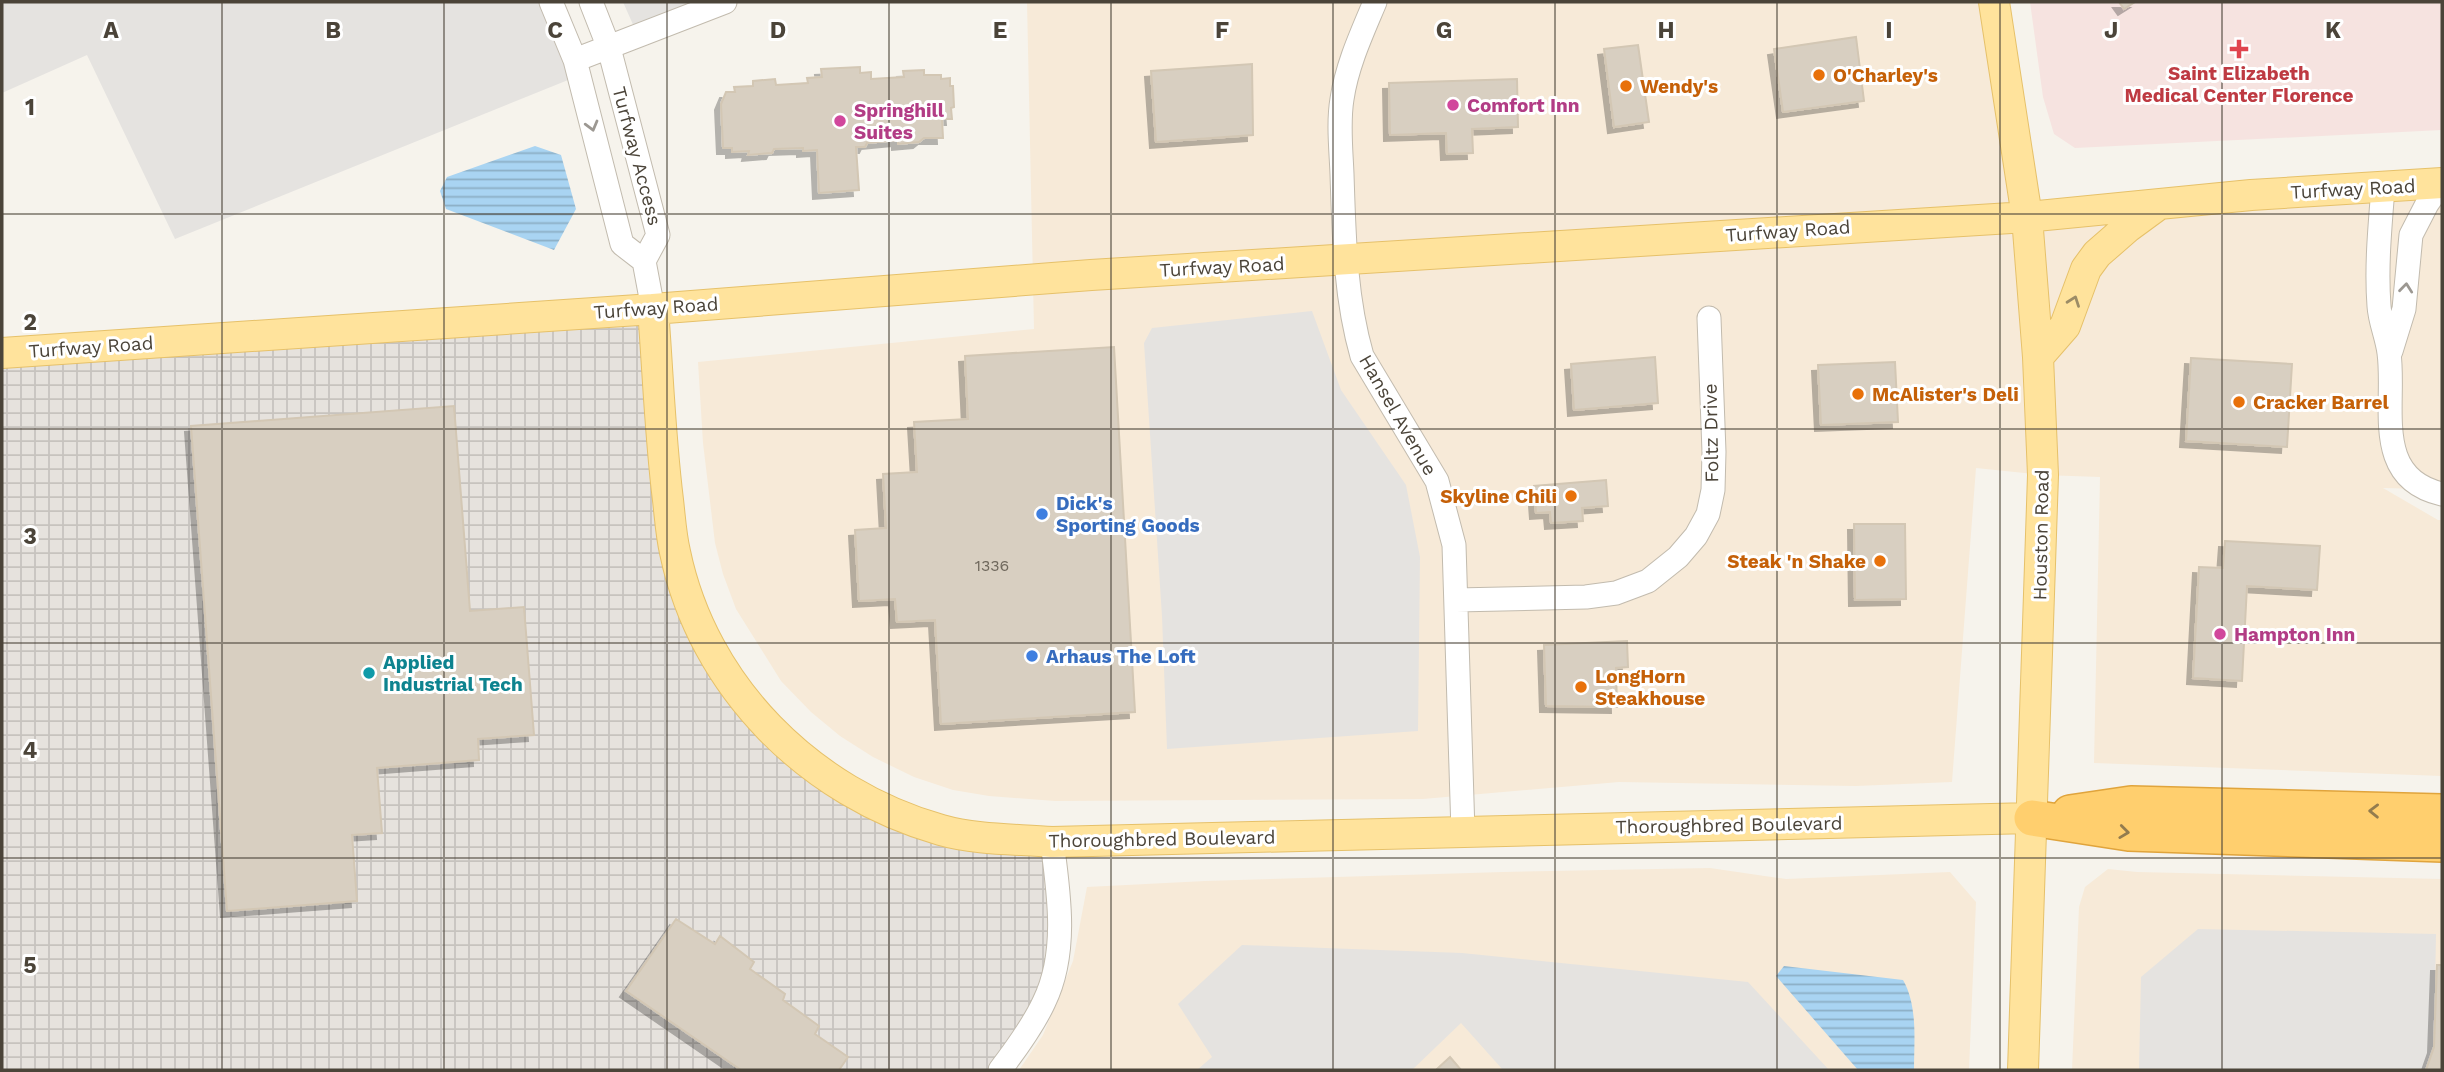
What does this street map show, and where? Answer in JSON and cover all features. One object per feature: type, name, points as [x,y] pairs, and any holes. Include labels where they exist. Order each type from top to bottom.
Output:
[{"type":"highway","points":[[2032,818],[2131,804],[2442,812]]},
{"type":"highway","points":[[2032,818],[2129,833],[2442,844]]},
{"type":"main road","name":"Houston Road","points":[[1994,2],[2027,217],[2038,357],[2043,475],[2023,1070]]},
{"type":"main road","name":"Turfway Road","points":[[2,353],[653,309],[1091,275],[2027,217],[2251,195],[2442,183]]},
{"type":"main road","points":[[2038,357],[2065,326],[2086,269],[2097,254],[2159,204]]},
{"type":"main road","name":"Thoroughbred Boulevard","points":[[653,309],[662,447],[674,551],[683,586],[699,628],[749,707],[783,743],[853,793],[898,815],[943,830],[984,837],[1052,842],[2032,818]]},
{"type":"street","name":"Turfway Access","points":[[551,2],[575,60],[622,244],[644,261],[659,235],[609,48],[591,2]]},
{"type":"street","points":[[575,60],[724,2]]},
{"type":"street","name":"Hansel Avenue","points":[[1375,2],[1357,46],[1342,99],[1340,125],[1346,260],[1356,333],[1362,356],[1437,481],[1454,545],[1462,832]]},
{"type":"street","points":[[2390,354],[2404,309],[2411,235],[2427,204],[2442,183]]},
{"type":"street","points":[[2383,188],[2379,307],[2390,354],[2389,426],[2394,452],[2407,474],[2423,489],[2442,494]]},
{"type":"street","points":[[644,261],[653,309]]},
{"type":"street","name":"Foltz Drive","points":[[1456,600],[1586,597],[1616,593],[1648,581],[1678,557],[1696,536],[1708,514],[1713,490],[1709,318]]},
{"type":"street","points":[[1000,1070],[1044,1002],[1056,961],[1059,940],[1058,889],[1052,842]]},
{"type":"shaded area","points":[[2,2],[549,2],[578,76],[175,239],[87,55],[2,93]]},
{"type":"shaded area","points":[[623,2],[696,2],[635,29]]},
{"type":"shaded area","points":[[1027,2],[1994,2],[2027,217],[2442,183],[2442,494],[2423,489],[2383,488],[2442,520],[2442,776],[2094,763],[2100,477],[2043,475],[1976,468],[1952,782],[1856,786],[1619,782],[1423,799],[1055,801],[989,796],[953,790],[914,777],[873,757],[840,736],[811,712],[781,681],[736,609],[715,543],[703,443],[698,362],[1034,329]]},
{"type":"shaded area","name":"Saint Elizabeth Medical Center Florence","points":[[2030,2],[2442,2],[2442,130],[2075,148],[2054,134],[2043,97]]},
{"type":"shaded area","points":[[653,309],[674,551],[749,707],[853,793],[1052,842],[1056,961],[1000,1070],[2,1070],[2,353]]},
{"type":"shaded area","points":[[1312,311],[1341,390],[1406,485],[1420,557],[1418,731],[1167,749],[1162,616],[1144,343],[1152,328]]},
{"type":"shaded area","points":[[1710,868],[1786,879],[1950,872],[1976,902],[1969,1070],[1019,1070],[1043,1035],[1073,961],[1087,887],[1205,881]]},
{"type":"shaded area","points":[[2108,869],[2137,872],[2442,879],[2442,1070],[2072,1070],[2079,907],[2085,887]]},
{"type":"shaded area","points":[[2198,929],[2436,934],[2434,1047],[2426,1070],[2139,1070],[2141,977]]},
{"type":"shaded area","points":[[1242,945],[1462,953],[1748,982],[1829,1070],[1503,1070],[1461,1023],[1412,1070],[1197,1070],[1212,1057],[1178,1004]]},
{"type":"water","points":[[535,146],[561,155],[576,209],[554,250],[446,209],[440,191],[447,177]]},
{"type":"water","points":[[1784,966],[1903,980],[1913,1012],[1914,1070],[1858,1070],[1776,976]]},
{"type":"building","points":[[2119,2],[2135,2],[2124,9]]},
{"type":"building","name":"O'Charley's","points":[[1856,37],[1864,101],[1783,112],[1774,49]]},
{"type":"building","name":"Wendy's","points":[[1638,45],[1649,122],[1614,127],[1604,49]]},
{"type":"building","points":[[1252,64],[1253,135],[1156,142],[1151,71]]},
{"type":"building","points":[[860,67],[860,73],[871,72],[871,79],[904,77],[903,71],[924,70],[924,75],[950,78],[954,107],[951,108],[952,119],[942,119],[943,138],[924,138],[919,142],[898,144],[898,140],[867,143],[865,147],[856,147],[859,190],[819,193],[817,150],[774,149],[772,153],[748,155],[749,151],[732,152],[732,148],[723,148],[721,104],[726,92],[735,92],[734,87],[753,86],[753,81],[775,79],[776,85],[808,83],[807,78],[822,77],[821,69]]},
{"type":"building","name":"Comfort Inn","points":[[1517,79],[1518,127],[1472,129],[1473,153],[1447,154],[1446,133],[1390,135],[1389,83]]},
{"type":"building","points":[[1114,347],[1135,712],[941,724],[935,620],[897,622],[895,599],[859,601],[855,530],[886,528],[883,474],[917,472],[914,422],[968,419],[965,356]]},
{"type":"building","points":[[1655,357],[1658,403],[1574,410],[1571,364]]},
{"type":"building","name":"Cracker Barrel","points":[[2191,358],[2292,364],[2287,447],[2186,441]]},
{"type":"building","name":"McAlister's Deli","points":[[1895,362],[1898,422],[1821,425],[1818,365]]},
{"type":"building","name":"Applied Industrial Tech","points":[[454,406],[470,611],[524,607],[534,735],[478,739],[479,760],[377,768],[382,833],[352,835],[357,901],[227,911],[191,426]]},
{"type":"building","name":"Skyline Chili","points":[[1606,480],[1608,506],[1582,508],[1583,521],[1551,523],[1550,512],[1536,513],[1534,486]]},
{"type":"building","name":"Steak 'n Shake","points":[[1854,524],[1905,524],[1906,599],[1855,600]]},
{"type":"building","name":"Hampton Inn","points":[[2225,541],[2320,546],[2317,590],[2247,586],[2242,681],[2193,678],[2199,567],[2223,568]]},
{"type":"building","name":"LongHorn Steakhouse","points":[[1627,641],[1628,667],[1616,668],[1617,707],[1546,706],[1544,645]]},
{"type":"building","points":[[676,919],[715,944],[720,936],[754,962],[750,969],[785,994],[783,1000],[819,1026],[815,1034],[848,1057],[839,1070],[741,1070],[626,991]]},
{"type":"building","points":[[2437,965],[2442,965],[2442,1070],[2426,1070],[2434,1047]]},
{"type":"building","points":[[1450,1057],[1461,1070],[1436,1070]]},
{"type":"place","name":"Saint Elizabeth Medical Center Florence","points":[[2239,49]]},
{"type":"place","name":"O'Charley's","points":[[1819,75]]},
{"type":"place","name":"Wendy's","points":[[1626,86]]},
{"type":"place","name":"Comfort Inn","points":[[1453,105]]},
{"type":"place","name":"Springhill Suites","points":[[840,121]]},
{"type":"place","name":"McAlister's Deli","points":[[1858,394]]},
{"type":"place","name":"Cracker Barrel","points":[[2239,402]]},
{"type":"place","name":"Skyline Chili","points":[[1571,496]]},
{"type":"place","name":"Dick's Sporting Goods","points":[[1042,514]]},
{"type":"place","name":"Steak 'n Shake","points":[[1880,561]]},
{"type":"place","name":"Hampton Inn","points":[[2220,634]]},
{"type":"place","name":"Arhaus The Loft","points":[[1032,656]]},
{"type":"place","name":"Applied Industrial Tech","points":[[369,673]]},
{"type":"place","name":"LongHorn Steakhouse","points":[[1581,687]]}]
